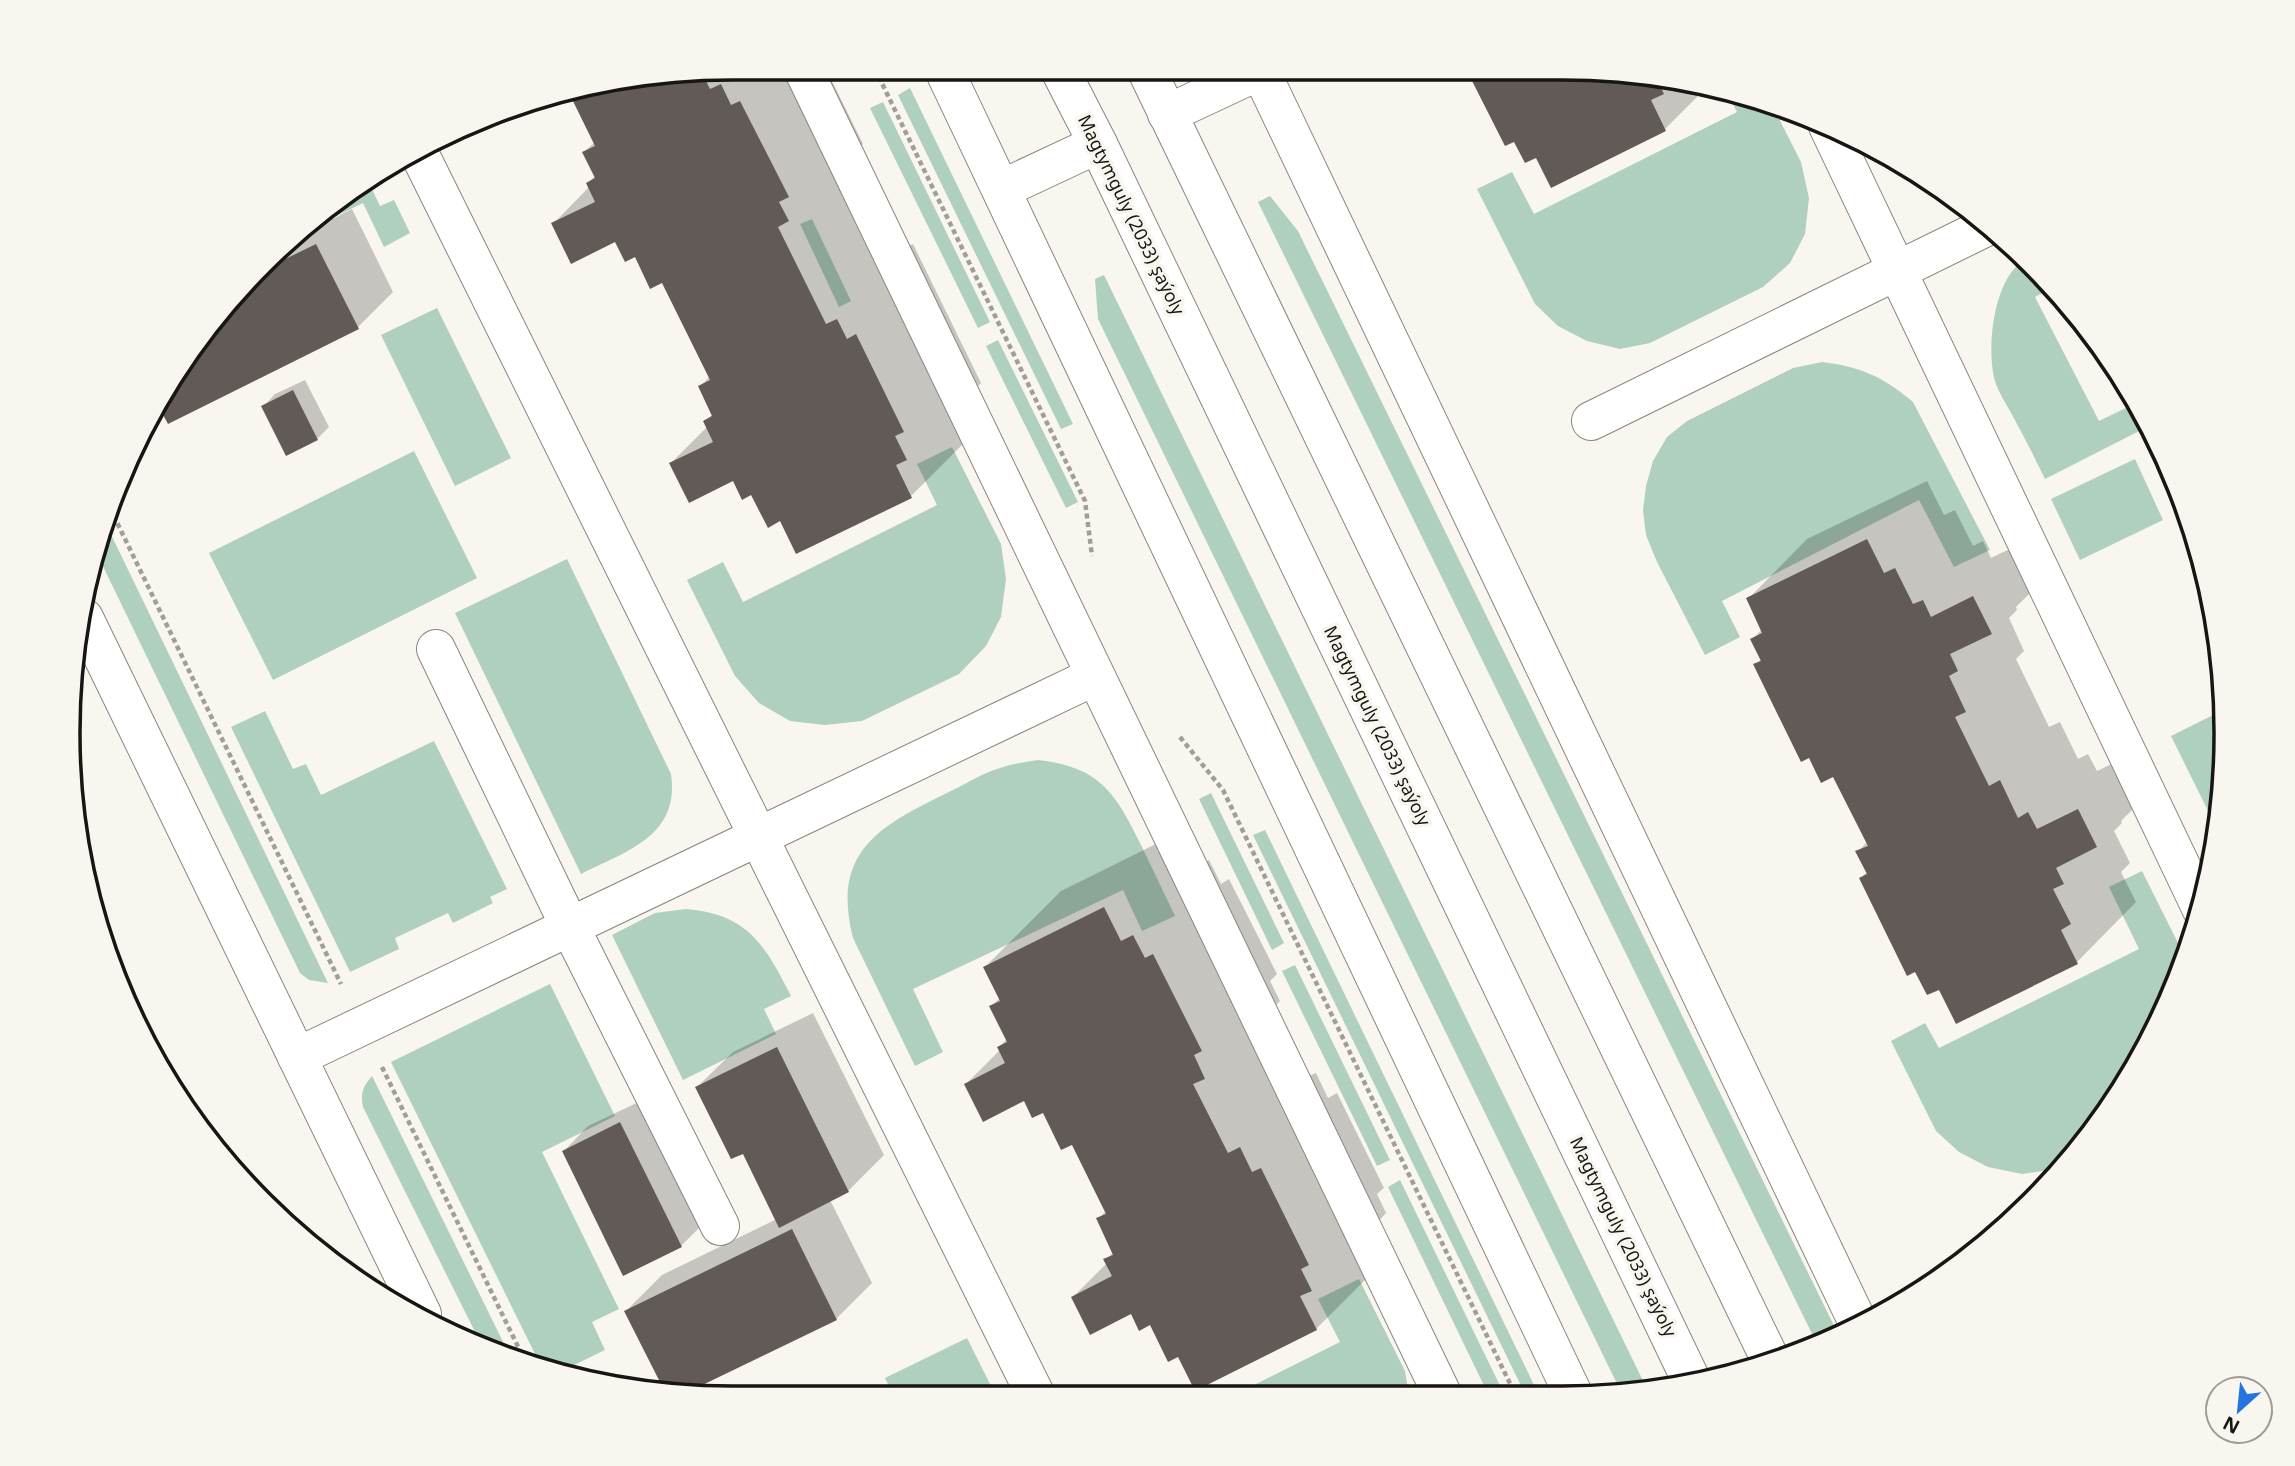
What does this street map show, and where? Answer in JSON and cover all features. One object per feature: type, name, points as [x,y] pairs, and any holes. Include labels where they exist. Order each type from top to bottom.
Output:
[{"type":"street","points":[[808,80],[1438,1386]]},
{"type":"street","points":[[949,80],[1569,1386]]},
{"type":"street","name":"Magtymguly (2033) şaýoly","points":[[1065,80],[1688,1373]]},
{"type":"street","points":[[1151,80],[1767,1352]]},
{"type":"street","points":[[1167,114],[1242,80]]},
{"type":"street","points":[[1264,80],[1864,1311]]},
{"type":"street","points":[[1835,141],[2194,893]]},
{"type":"street","points":[[1002,188],[1098,145]]},
{"type":"street","points":[[422,160],[1031,1386]]},
{"type":"street","points":[[1591,421],[1978,231]]},
{"type":"street","points":[[89,629],[417,1303]]},
{"type":"street","points":[[436,649],[570,927],[720,1226]]},
{"type":"street","points":[[297,1057],[1095,676]]},
{"type":"path","points":[[880,80],[1086,501],[1094,568]]},
{"type":"path","points":[[116,520],[519,1350]]},
{"type":"path","points":[[1174,730],[1223,790],[1511,1386]]},
{"type":"green space","points":[[910,88],[1073,424],[1061,429],[898,95]]},
{"type":"green space","points":[[883,102],[990,322],[978,328],[870,108]]},
{"type":"green space","points":[[1732,103],[1778,117],[1801,162],[1809,198],[1805,234],[1790,263],[1763,287],[1650,343],[1620,349],[1587,341],[1558,326],[1535,304],[1477,189],[1512,172],[1534,214],[1737,112]]},
{"type":"green space","points":[[372,189],[380,206],[394,200],[410,233],[384,247],[363,203],[332,218]]},
{"type":"green space","points":[[1270,196],[1298,231],[1834,1326],[1813,1336],[1258,202]]},
{"type":"green space","points":[[812,219],[851,301],[839,307],[800,224]]},
{"type":"green space","points":[[2017,266],[2043,293],[2035,297],[2099,421],[2127,407],[2140,431],[2045,479],[1998,389],[1992,368],[1995,315],[1999,298]]},
{"type":"green space","points":[[1104,275],[1643,1380],[1617,1383],[1098,319],[1095,279]]},
{"type":"green space","points":[[437,308],[511,458],[455,486],[381,335]]},
{"type":"green space","points":[[998,340],[1078,502],[1066,508],[986,346]]},
{"type":"green space","points":[[1822,362],[1870,374],[1891,385],[1913,402],[1990,550],[1954,567],[1919,500],[1722,601],[1740,637],[1705,655],[1646,535],[1643,510],[1653,461],[1667,437],[1687,421],[1793,368]]},
{"type":"green space","points":[[952,447],[1001,544],[1006,579],[1001,617],[986,646],[959,674],[862,721],[825,725],[790,721],[759,703],[735,676],[687,580],[723,562],[743,602],[937,505],[917,464]]},
{"type":"green space","points":[[414,451],[477,578],[273,680],[209,553]]},
{"type":"green space","points":[[2135,459],[2163,520],[2080,560],[2051,499]]},
{"type":"green space","points":[[111,535],[328,983],[309,980],[300,973],[103,566]]},
{"type":"green space","points":[[567,559],[671,774],[672,795],[667,813],[659,827],[647,839],[581,874],[455,613]]},
{"type":"green space","points":[[265,711],[293,769],[306,764],[321,795],[434,741],[507,889],[490,897],[493,903],[453,923],[448,913],[395,938],[399,949],[350,972],[231,727]]},
{"type":"green space","points":[[2214,715],[2209,814],[2171,736]]},
{"type":"green space","points":[[1038,760],[1077,769],[1104,786],[1133,828],[1175,916],[1142,931],[1123,890],[913,989],[943,1052],[915,1066],[853,938],[848,908],[849,884],[855,863],[866,846],[901,817],[987,773],[1009,765]]},
{"type":"green space","points":[[1211,793],[1284,943],[1272,950],[1199,799]]},
{"type":"green space","points":[[1265,830],[1535,1386],[1521,1386],[1253,835]]},
{"type":"green space","points":[[2142,871],[2179,945],[2165,983],[2147,1022],[2105,1096],[2053,1163],[2045,1171],[2022,1174],[1988,1167],[1959,1152],[1936,1131],[1891,1041],[1925,1023],[1939,1048],[2139,949],[2109,887]]},
{"type":"green space","points":[[686,909],[707,912],[740,925],[763,947],[791,996],[764,1009],[776,1034],[683,1080],[612,935],[655,913]]},
{"type":"green space","points":[[1295,965],[1390,1160],[1377,1166],[1282,971]]},
{"type":"green space","points":[[550,984],[615,1116],[542,1152],[619,1309],[592,1322],[605,1350],[574,1365],[535,1355],[391,1062]]},
{"type":"green space","points":[[372,1076],[504,1344],[475,1332],[363,1107],[363,1090]]},
{"type":"green space","points":[[1400,1180],[1500,1386],[1484,1386],[1388,1187]]},
{"type":"green space","points":[[1359,1279],[1405,1371],[1408,1386],[1252,1386],[1340,1342],[1318,1299]]},
{"type":"green space","points":[[967,1338],[991,1386],[889,1386],[885,1378]]},
{"type":"building","points":[[1472,80],[1605,82],[1661,88],[1664,94],[1651,100],[1666,131],[1551,188],[1536,158],[1525,163],[1514,142],[1505,146]]},
{"type":"building","points":[[706,81],[710,89],[721,84],[731,105],[740,101],[789,197],[779,202],[789,221],[778,227],[826,324],[837,319],[847,339],[856,334],[904,432],[895,436],[907,460],[896,465],[912,498],[796,554],[780,521],[768,528],[751,495],[742,500],[733,481],[689,503],[669,463],[713,442],[703,421],[712,416],[698,386],[710,380],[662,283],[650,289],[635,257],[625,262],[615,242],[571,264],[551,223],[595,202],[586,183],[595,178],[582,152],[595,146],[573,101],[648,86]]},
{"type":"building","points":[[316,244],[359,329],[168,424],[163,415],[190,370],[242,303],[286,259]]},
{"type":"building","points":[[293,390],[318,440],[286,456],[261,406]]},
{"type":"building","points":[[1867,539],[1884,573],[1895,568],[1913,604],[1923,600],[1931,617],[1973,596],[1992,634],[1950,654],[1958,671],[1949,676],[1966,712],[1955,717],[1989,786],[2000,780],[2018,818],[2028,812],[2037,829],[2078,809],[2097,847],[2056,868],[2064,884],[2053,889],[2071,924],[2061,930],[2078,964],[1956,1024],[1939,990],[1927,995],[1915,972],[1907,976],[1859,878],[1867,874],[1855,851],[1868,846],[1833,777],[1821,783],[1809,758],[1801,762],[1753,664],[1761,661],[1750,639],[1762,633],[1746,598]]},
{"type":"building","points":[[1104,907],[1121,941],[1133,935],[1145,958],[1153,954],[1202,1051],[1194,1055],[1205,1079],[1193,1084],[1228,1153],[1240,1147],[1252,1172],[1261,1168],[1309,1265],[1301,1269],[1312,1291],[1300,1296],[1317,1330],[1205,1386],[1192,1386],[1178,1357],[1168,1362],[1150,1325],[1139,1331],[1131,1314],[1090,1335],[1071,1297],[1112,1276],[1103,1259],[1113,1255],[1096,1218],[1106,1214],[1072,1145],[1061,1150],[1043,1113],[1032,1118],[1024,1101],[983,1122],[964,1084],[1005,1063],[997,1047],[1007,1042],[989,1006],[1000,1001],[983,967]]},
{"type":"building","points":[[777,1047],[849,1192],[779,1228],[743,1154],[731,1159],[695,1087]]},
{"type":"building","points":[[620,1122],[682,1247],[623,1276],[562,1151]]},
{"type":"building","points":[[792,1229],[837,1320],[703,1385],[659,1381],[624,1311]]}]
